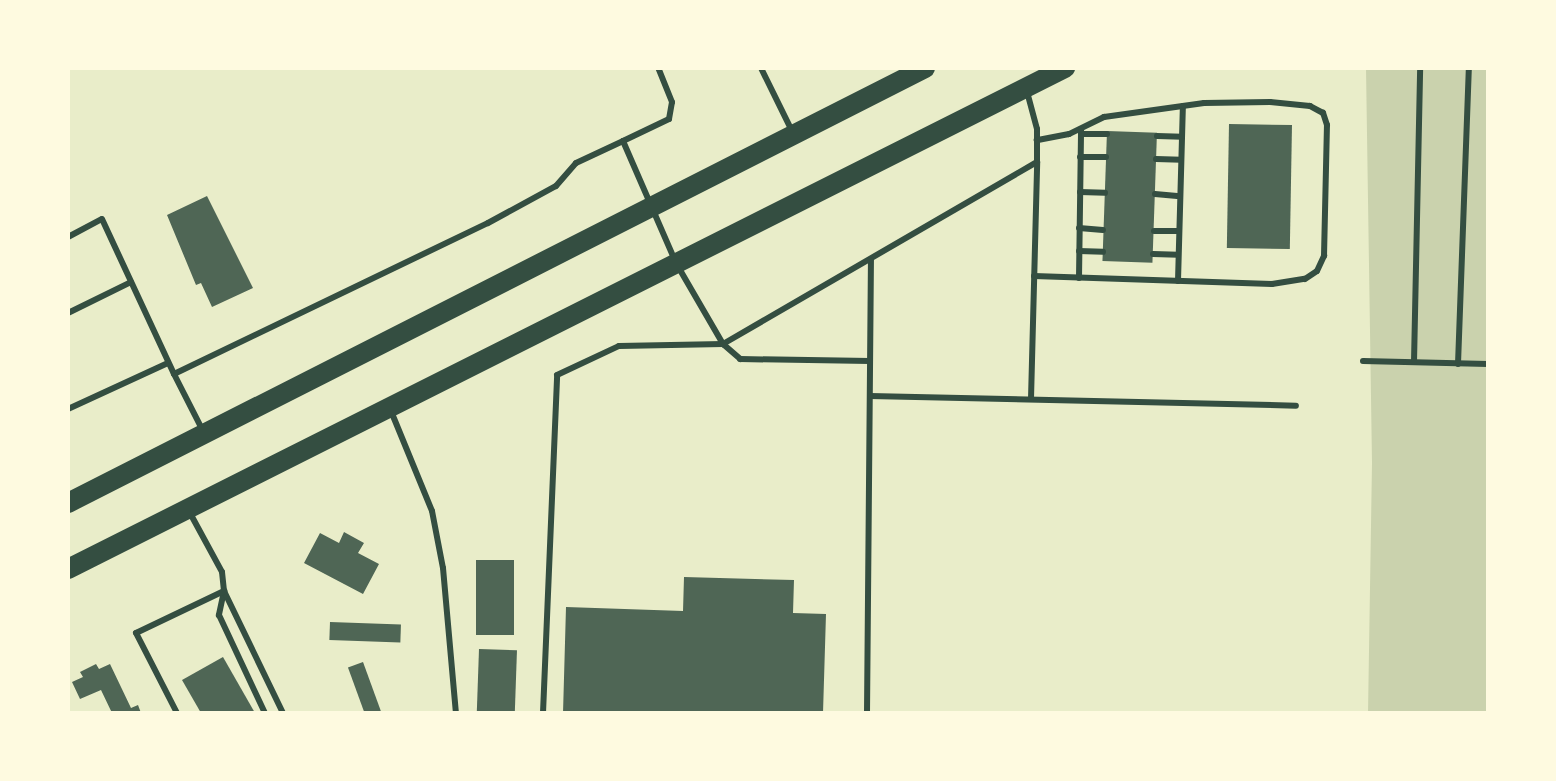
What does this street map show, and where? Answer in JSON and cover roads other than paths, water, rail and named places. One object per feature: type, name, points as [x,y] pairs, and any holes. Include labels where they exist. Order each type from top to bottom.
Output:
[{"type":"main road","points":[[68,503],[925,68]]},
{"type":"main road","points":[[68,569],[1065,68]]},
{"type":"lane","points":[[174,374],[501,217],[556,186],[576,163],[669,119],[672,102],[658,68]]},
{"type":"lane","points":[[761,68],[794,135]]},
{"type":"lane","points":[[1414,362],[1420,68]]},
{"type":"lane","points":[[1458,364],[1469,68]]},
{"type":"lane","points":[[1026,87],[1037,140],[1031,399]]},
{"type":"lane","points":[[1034,276],[1272,284],[1305,279],[1317,271],[1324,256],[1327,125],[1323,113],[1310,106],[1270,102],[1183,106],[1104,117],[1081,131]]},
{"type":"lane","points":[[1178,281],[1183,106]]},
{"type":"lane","points":[[1037,140],[1081,131],[1107,134]]},
{"type":"lane","points":[[1079,278],[1081,131]]},
{"type":"lane","points":[[1157,136],[1182,137]]},
{"type":"lane","points":[[623,141],[649,208],[676,263],[723,344],[740,359],[870,361]]},
{"type":"lane","points":[[1080,157],[1106,157]]},
{"type":"lane","points":[[1156,159],[1181,160]]},
{"type":"lane","points":[[543,713],[557,375],[619,346],[723,344],[1037,162]]},
{"type":"lane","points":[[1080,192],[1105,193]]},
{"type":"lane","points":[[1155,194],[1180,196]]},
{"type":"lane","points":[[68,237],[102,219],[204,434]]},
{"type":"lane","points":[[1079,228],[1103,230]]},
{"type":"lane","points":[[1154,231],[1179,231]]},
{"type":"lane","points":[[1079,251],[1103,252]]},
{"type":"lane","points":[[1153,254],[1178,255]]},
{"type":"lane","points":[[867,713],[871,260]]},
{"type":"lane","points":[[68,313],[131,282]]},
{"type":"lane","points":[[1363,361],[1488,364]]},
{"type":"lane","points":[[68,409],[168,363]]},
{"type":"lane","points":[[870,396],[1296,406]]},
{"type":"lane","points":[[389,407],[432,511],[443,568],[456,713]]},
{"type":"lane","points":[[187,507],[222,572],[224,591],[219,615],[265,713]]},
{"type":"lane","points":[[177,713],[136,633],[224,591]]},
{"type":"lane","points":[[224,591],[283,713]]}]
